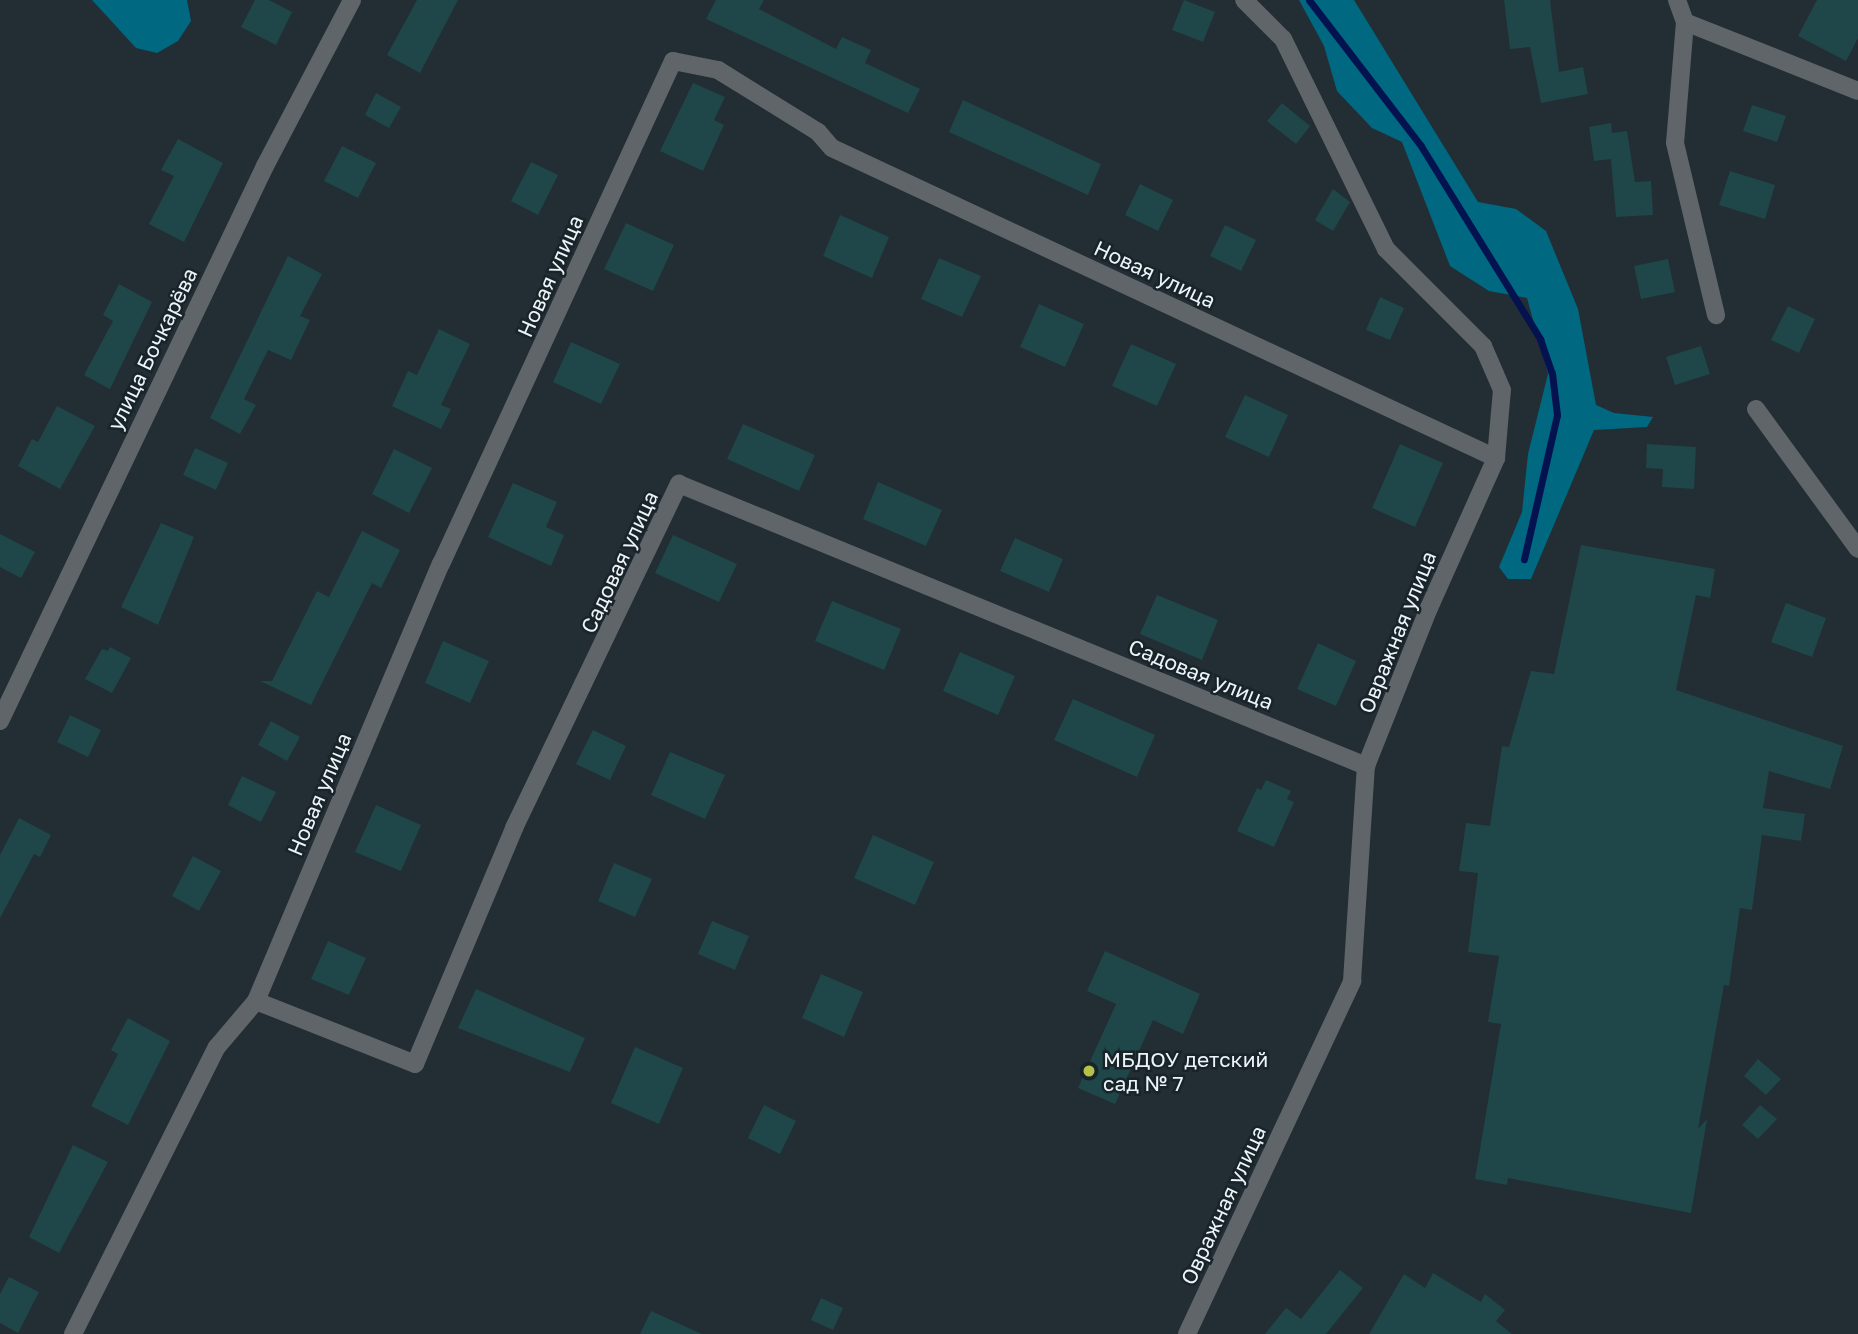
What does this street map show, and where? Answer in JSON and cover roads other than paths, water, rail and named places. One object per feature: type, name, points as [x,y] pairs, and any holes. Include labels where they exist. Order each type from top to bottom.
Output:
[{"type":"street","name":"улица Бочкарёва","points":[[0,721],[265,166],[352,0]]},
{"type":"street","name":"Овражная улица","points":[[1187,1334],[1352,981],[1366,766],[1429,608],[1496,458],[1502,390],[1483,346],[1385,249],[1283,39],[1244,0]]},
{"type":"street","points":[[1677,0],[1685,22],[1675,143],[1716,316]]},
{"type":"street","points":[[1685,22],[1858,91]]},
{"type":"street","name":"Новая улица","points":[[73,1334],[217,1047],[256,1001],[441,564],[673,61],[718,70],[818,132],[832,148],[1496,458]]},
{"type":"street","points":[[1756,409],[1858,549]]},
{"type":"street","name":"Садовая улица","points":[[256,1001],[415,1064],[514,828],[679,484],[1366,766]]},
{"type":"waterway","points":[[1309,0],[1421,146],[1540,339],[1552,373],[1557,415],[1524,559]]},
{"type":"place","name":"МБДОУ детский сад № 7","points":[[1089,1071]]}]
